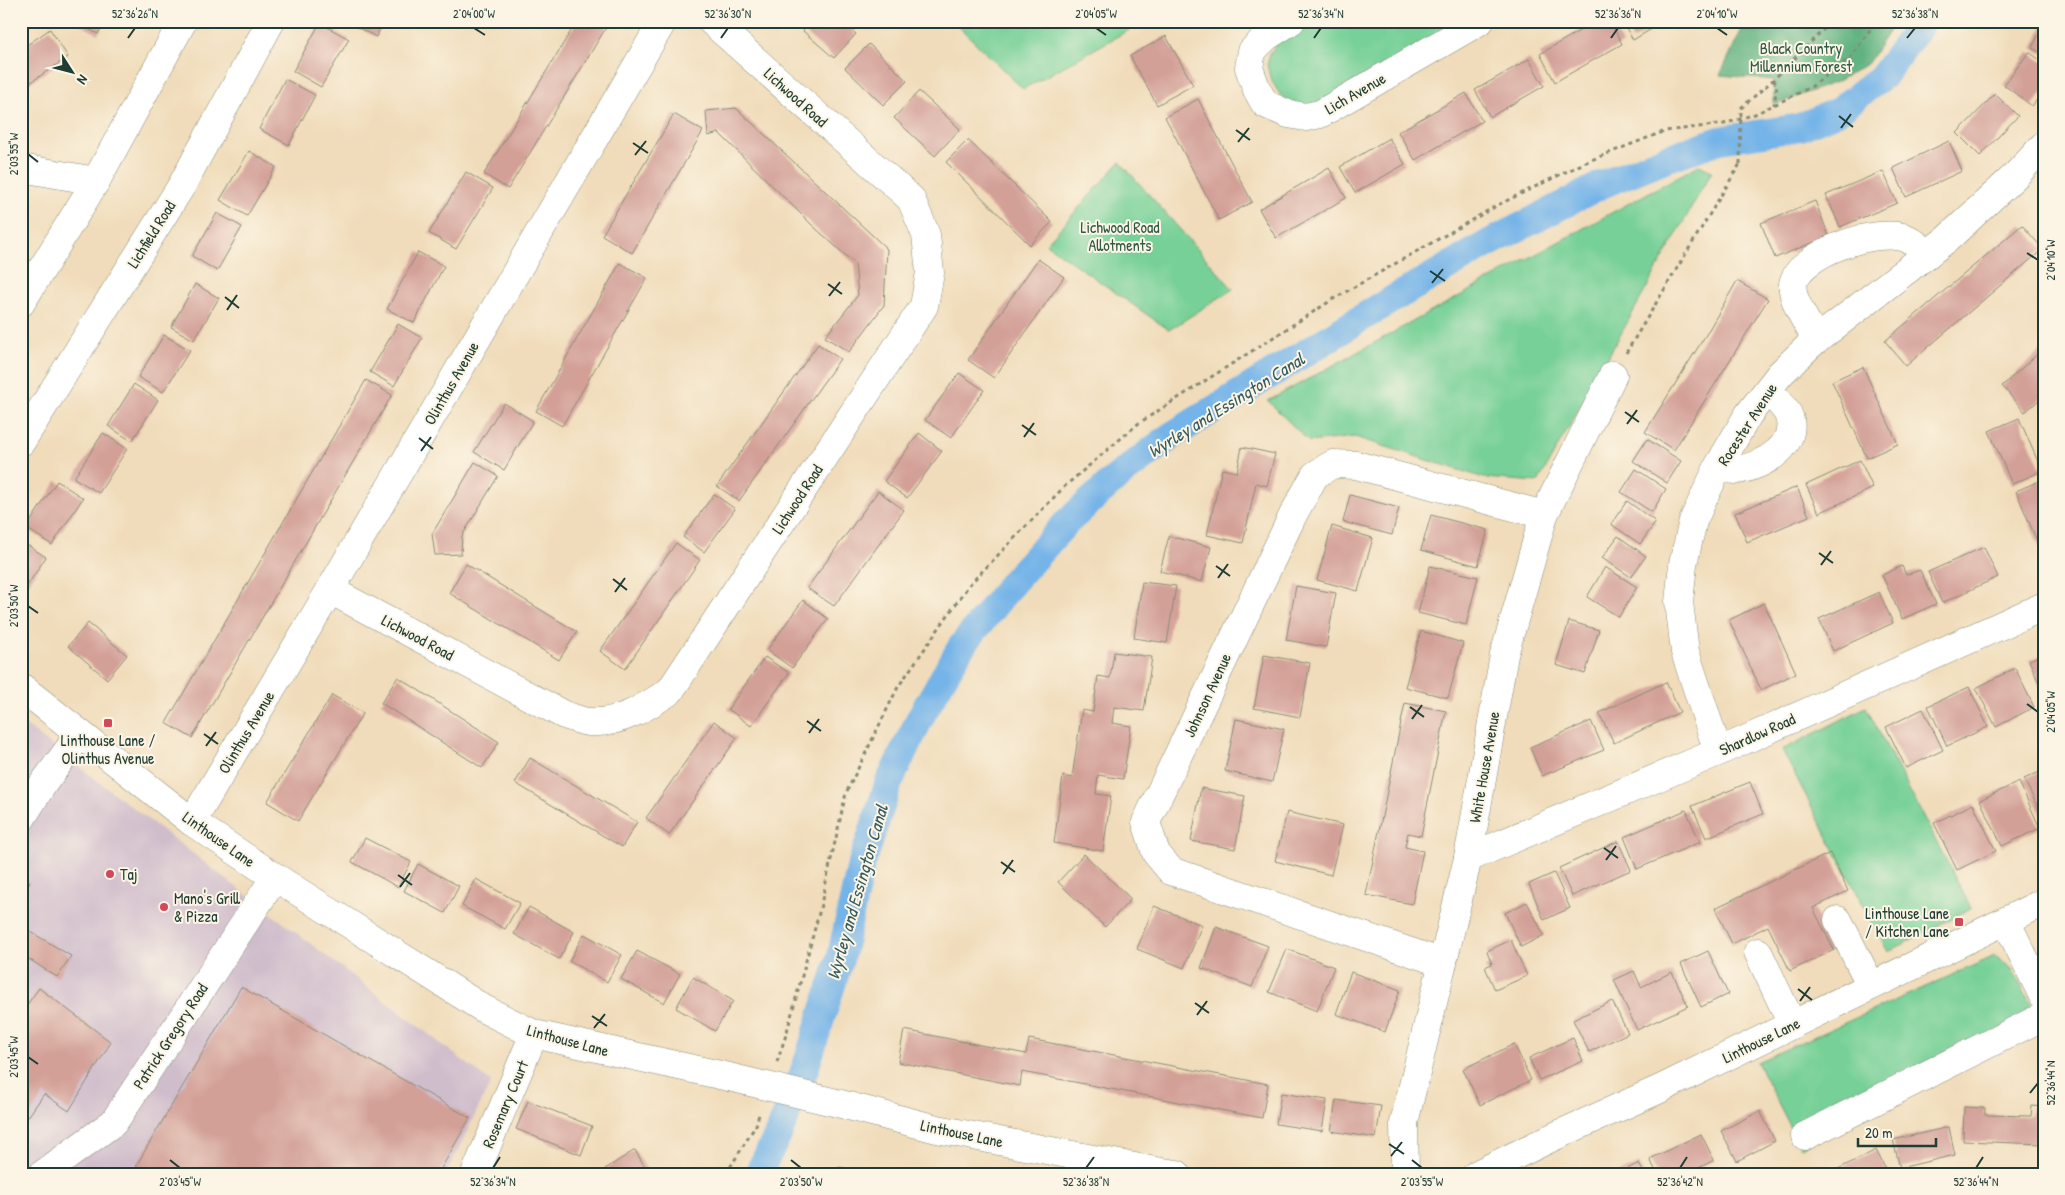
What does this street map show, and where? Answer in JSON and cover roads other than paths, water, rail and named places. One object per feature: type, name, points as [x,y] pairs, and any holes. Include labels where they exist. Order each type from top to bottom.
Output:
[{"type":"street","points":[[21,303],[96,181],[183,21]]},
{"type":"street","name":"Lichfield Road","points":[[21,442],[182,185],[271,21]]},
{"type":"street","name":"Olinthus Avenue","points":[[192,822],[663,21]]},
{"type":"street","name":"Lichwood Road","points":[[330,590],[564,715],[590,722],[615,719],[642,710],[670,691],[924,306],[930,272],[926,235],[911,199],[710,21]]},
{"type":"street","name":"Lich Avenue","points":[[1291,21],[1266,37],[1252,51],[1249,68],[1257,90],[1265,104],[1288,114],[1306,117],[1320,114],[1480,21]]},
{"type":"street","name":"Rocester Avenue","points":[[1718,752],[1685,652],[1679,602],[1683,564],[1693,522],[1719,466],[1748,415],[1780,374],[1816,340],[1948,239],[2016,175],[2044,145]]},
{"type":"street","points":[[21,168],[96,181]]},
{"type":"street","points":[[1816,340],[1796,299],[1792,286],[1797,272],[1816,258],[1841,246],[1866,238],[1906,238],[1928,254]]},
{"type":"street","name":"White House Avenue","points":[[1404,1174],[1404,1123],[1468,858],[1504,656],[1544,515],[1613,375]]},
{"type":"street","points":[[1719,466],[1736,471],[1763,461],[1783,448],[1791,432],[1788,414],[1768,390]]},
{"type":"street","name":"Johnson Avenue","points":[[1443,964],[1172,870],[1156,854],[1146,822],[1293,515],[1315,475],[1333,464],[1356,465],[1544,515]]},
{"type":"street","name":"Shardlow Road","points":[[1468,858],[1718,752],[2044,606]]},
{"type":"street","name":"Linthouse Lane","points":[[21,687],[192,822],[275,877],[484,1009],[534,1034],[836,1103],[936,1128],[1177,1174]]},
{"type":"street","points":[[21,819],[43,784],[80,734]]},
{"type":"street","name":"Patrick Gregory Road","points":[[43,1174],[114,1122],[275,877]]},
{"type":"street","name":"Linthouse Lane","points":[[1477,1174],[1660,1089],[2044,902]]},
{"type":"street","points":[[1838,920],[1871,986]]},
{"type":"street","points":[[2006,921],[2044,998]]},
{"type":"street","points":[[1758,952],[1792,1024]]},
{"type":"street","points":[[1805,1136],[2044,1016]]},
{"type":"street","name":"Rosemary Court","points":[[475,1174],[534,1034]]},
{"type":"street","points":[[21,1171],[24,1174]]},
{"type":"waterway","name":"Wyrley and Essington Canal","points":[[758,1174],[779,1133],[805,1069],[841,956],[860,869],[889,782],[921,716],[961,647],[1013,582],[1067,522],[1116,478],[1171,436],[1381,306],[1489,243],[1601,185],[1667,158],[1720,140],[1800,127],[1838,111],[1883,76],[1923,21]]},
{"type":"place","name":"Linthouse Lane / Olinthus Avenue","points":[[108,723]]},
{"type":"place","name":"Taj","points":[[110,874]]},
{"type":"place","name":"Mano's Grill & Pizza","points":[[164,907]]},
{"type":"place","name":"Linthouse Lane / Kitchen Lane","points":[[1959,922]]},
{"type":"park label","name":"Black Country Millennium Forest","points":[[1801,57]]},
{"type":"park label","name":"Lichwood Road Allotments","points":[[1120,236]]}]
